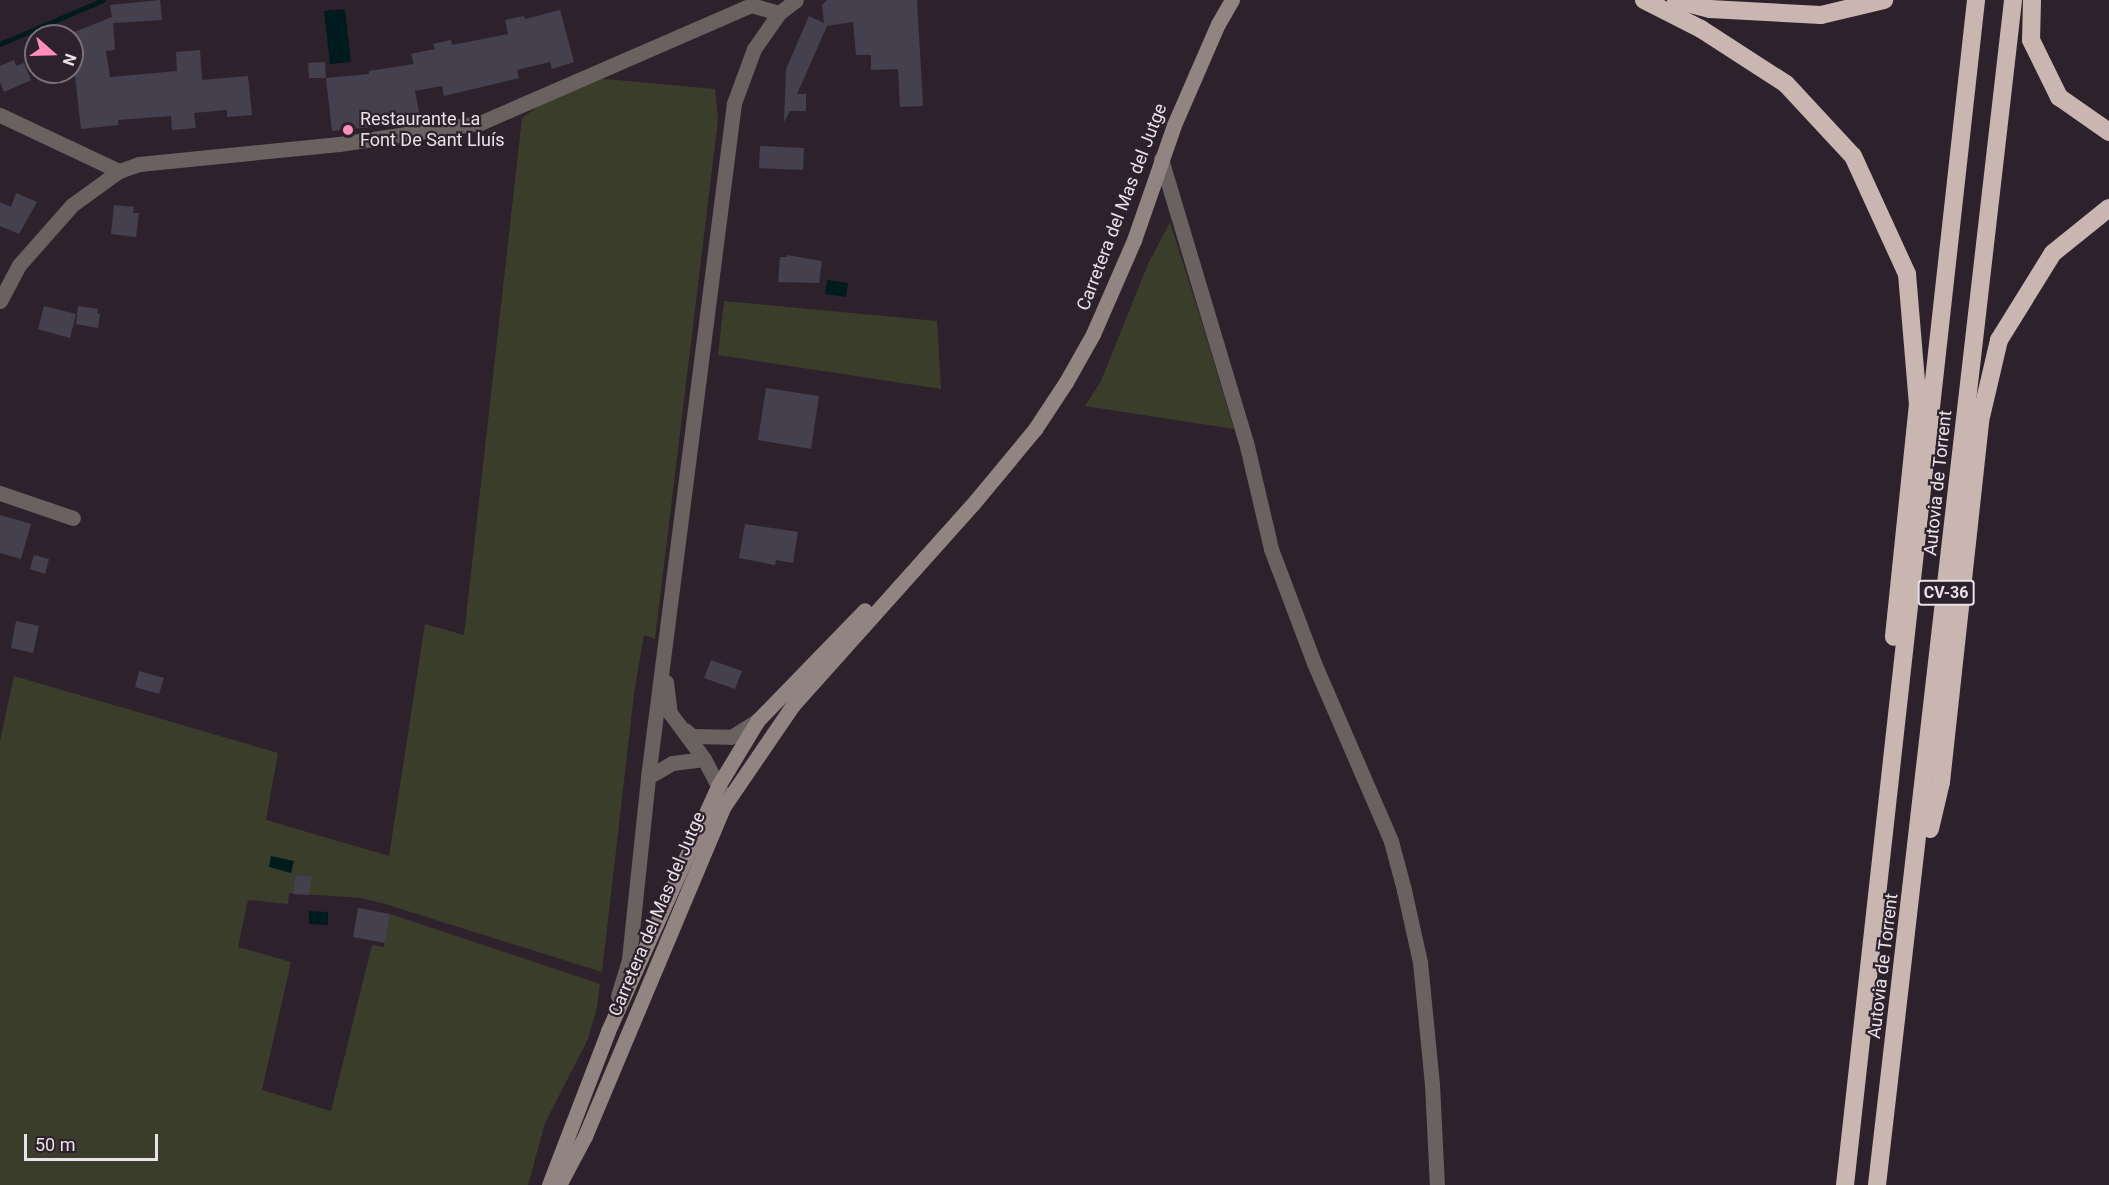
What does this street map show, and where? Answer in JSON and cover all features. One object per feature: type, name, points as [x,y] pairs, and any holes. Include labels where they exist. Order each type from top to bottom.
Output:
[{"type":"highway","points":[[1644,0],[1701,30],[1786,84],[1853,156],[1907,274],[1918,404],[1881,772],[1876,918]]},
{"type":"highway","points":[[1676,0],[1710,9],[1821,15],[1884,0]]},
{"type":"highway","name":"Autovia de Torrent","points":[[1845,1185],[1976,0]]},
{"type":"highway","name":"Autovia de Torrent","points":[[1877,1185],[1910,922],[2013,0]]},
{"type":"highway","points":[[2032,0],[2031,40],[2059,97],[2109,132]]},
{"type":"highway","points":[[1910,922],[1941,782],[1980,421],[1999,340],[2053,253],[2109,208]]},
{"type":"street","points":[[608,1030],[629,959],[648,777],[734,103],[754,49],[779,13],[796,0]]},
{"type":"street","name":"Carretera del Mas del Jutge","points":[[559,1185],[585,1136],[724,806],[793,705],[1035,429],[1066,382],[1093,334],[1134,240],[1161,159],[1218,24],[1232,0]]},
{"type":"street","points":[[0,301],[19,265],[72,205],[119,171],[139,164],[339,144],[480,123],[751,5],[779,13]]},
{"type":"street","points":[[0,115],[119,171]]},
{"type":"street","points":[[1161,159],[1246,442],[1270,549],[1314,663],[1391,841],[1420,962],[1432,1084],[1437,1185]]},
{"type":"street","points":[[0,493],[73,518]]},
{"type":"street","points":[[549,1185],[608,1030],[718,786],[758,720],[847,628],[945,534]]},
{"type":"street","points":[[663,655],[670,713],[704,759],[718,786],[724,806]]},
{"type":"street","points":[[681,727],[692,736],[731,737],[758,720]]},
{"type":"street","points":[[648,777],[672,763],[704,759]]},
{"type":"shaded area","points":[[345,9],[351,62],[330,64],[324,11]]},
{"type":"shaded area","points":[[595,78],[715,89],[718,120],[655,639],[644,635],[634,694],[602,972],[382,903],[361,898],[289,893],[288,904],[248,900],[238,947],[291,962],[262,1090],[331,1111],[372,945],[384,947],[390,914],[600,984],[597,1007],[588,1039],[545,1123],[528,1185],[0,1185],[0,741],[14,676],[278,753],[266,820],[389,856],[425,624],[464,635],[522,118],[548,99]]},
{"type":"shaded area","points":[[1170,222],[1234,429],[1085,406],[1101,381],[1148,264]]},
{"type":"shaded area","points":[[827,280],[848,283],[846,297],[825,294]]},
{"type":"shaded area","points":[[724,301],[937,321],[941,389],[718,355]]},
{"type":"shaded area","points":[[271,856],[294,861],[291,873],[269,867]]},
{"type":"shaded area","points":[[309,911],[328,912],[328,925],[309,924]]},
{"type":"building","points":[[160,0],[162,20],[113,23],[115,50],[106,51],[110,77],[177,71],[176,52],[200,50],[202,80],[248,76],[252,115],[227,117],[227,110],[194,113],[196,128],[172,130],[171,116],[118,120],[119,125],[81,129],[76,84],[84,84],[84,28],[112,17],[110,5]]},
{"type":"building","points":[[827,0],[917,0],[923,106],[900,107],[898,69],[871,70],[871,55],[856,55],[853,22],[827,26],[797,94],[806,94],[806,111],[790,111],[784,122],[786,69],[809,16],[824,23],[822,5]]},
{"type":"building","points":[[560,10],[574,62],[552,69],[550,62],[517,70],[519,78],[444,96],[442,86],[415,91],[421,122],[332,131],[326,78],[369,74],[369,71],[414,64],[411,54],[435,49],[433,44],[451,40],[452,45],[508,34],[505,20],[524,16],[525,19]]},
{"type":"building","points":[[14,60],[16,66],[24,63],[24,83],[4,92],[0,82],[0,66]]},
{"type":"building","points":[[325,62],[326,78],[309,78],[308,63]]},
{"type":"building","points":[[760,146],[804,148],[803,170],[759,168]]},
{"type":"building","points":[[16,193],[37,202],[19,234],[0,226],[0,202],[11,207]]},
{"type":"building","points":[[114,205],[134,207],[133,213],[139,213],[136,237],[111,234]]},
{"type":"building","points":[[787,255],[822,261],[819,283],[778,282],[780,257],[787,257]]},
{"type":"building","points":[[44,306],[76,314],[70,338],[38,329]]},
{"type":"building","points":[[78,306],[98,309],[97,313],[100,314],[98,328],[76,324]]},
{"type":"building","points":[[766,388],[819,396],[811,449],[758,440]]},
{"type":"building","points":[[0,515],[31,524],[21,559],[0,553]]},
{"type":"building","points":[[745,524],[798,532],[793,563],[776,560],[775,565],[739,558]]},
{"type":"building","points":[[34,555],[49,559],[45,574],[30,569]]},
{"type":"building","points":[[16,621],[39,626],[33,653],[11,648]]},
{"type":"building","points":[[711,660],[742,671],[735,689],[704,678]]},
{"type":"building","points":[[139,671],[164,678],[159,694],[135,687]]},
{"type":"building","points":[[296,875],[312,877],[309,895],[293,894]]},
{"type":"building","points":[[358,908],[390,914],[385,943],[353,937]]},
{"type":"waterway","points":[[0,44],[103,0]]},
{"type":"place","name":"Restaurante La Font De Sant Lluís","points":[[348,130]]}]
